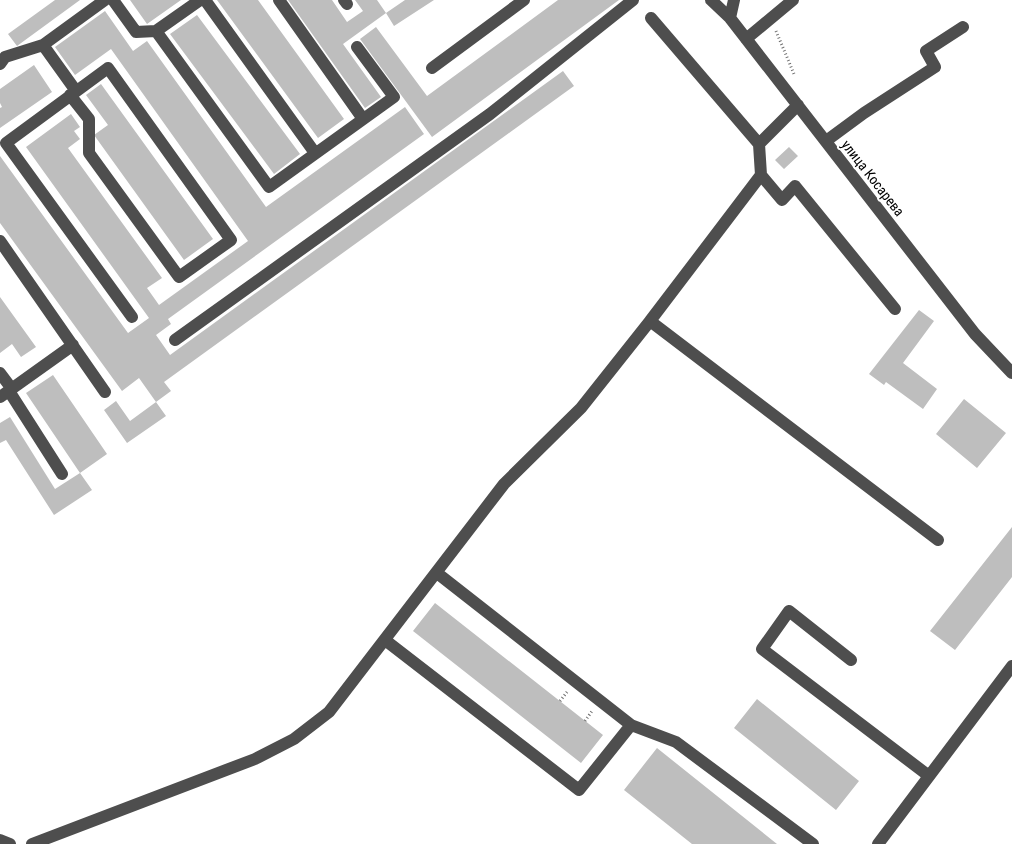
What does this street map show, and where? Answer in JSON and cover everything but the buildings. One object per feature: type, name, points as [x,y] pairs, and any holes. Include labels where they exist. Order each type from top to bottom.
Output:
[{"type":"street","points":[[114,0],[136,32],[156,31],[200,0]]},
{"type":"street","points":[[205,0],[314,153]]},
{"type":"street","points":[[279,0],[363,118]]},
{"type":"street","points":[[432,68],[524,0]]},
{"type":"street","points":[[175,340],[490,114],[633,0]]},
{"type":"street","name":"улица Косарева","points":[[711,0],[730,18],[975,334],[1012,373]]},
{"type":"street","points":[[730,18],[734,0]]},
{"type":"street","points":[[746,39],[794,0]]},
{"type":"street","points":[[2,57],[43,45],[101,1]]},
{"type":"street","points":[[651,18],[759,144],[761,175],[782,200],[795,186],[895,309]]},
{"type":"street","points":[[826,142],[864,113],[935,67],[926,51],[964,27]]},
{"type":"street","points":[[156,31],[269,187],[394,97],[357,47]]},
{"type":"street","points":[[43,45],[73,93],[89,120],[89,153],[179,277],[231,240],[108,68],[73,93],[6,143],[132,317]]},
{"type":"street","points":[[759,144],[798,105]]},
{"type":"street","points":[[32,844],[254,760],[294,739],[329,712],[504,484],[582,408],[761,175]]},
{"type":"street","points":[[0,242],[105,392]]},
{"type":"street","points":[[650,320],[938,540]]},
{"type":"street","points":[[7,392],[73,345]]},
{"type":"street","points":[[0,372],[7,392],[62,474]]},
{"type":"street","points":[[437,573],[631,725],[676,742],[813,844]]},
{"type":"street","points":[[850,660],[789,611],[762,649],[929,776]]},
{"type":"street","points":[[384,640],[579,790],[631,725]]},
{"type":"street","points":[[878,844],[1012,666]]},
{"type":"street","points":[[0,840],[10,844]]},
{"type":"path","points":[[770,19],[794,74],[799,81]]}]
